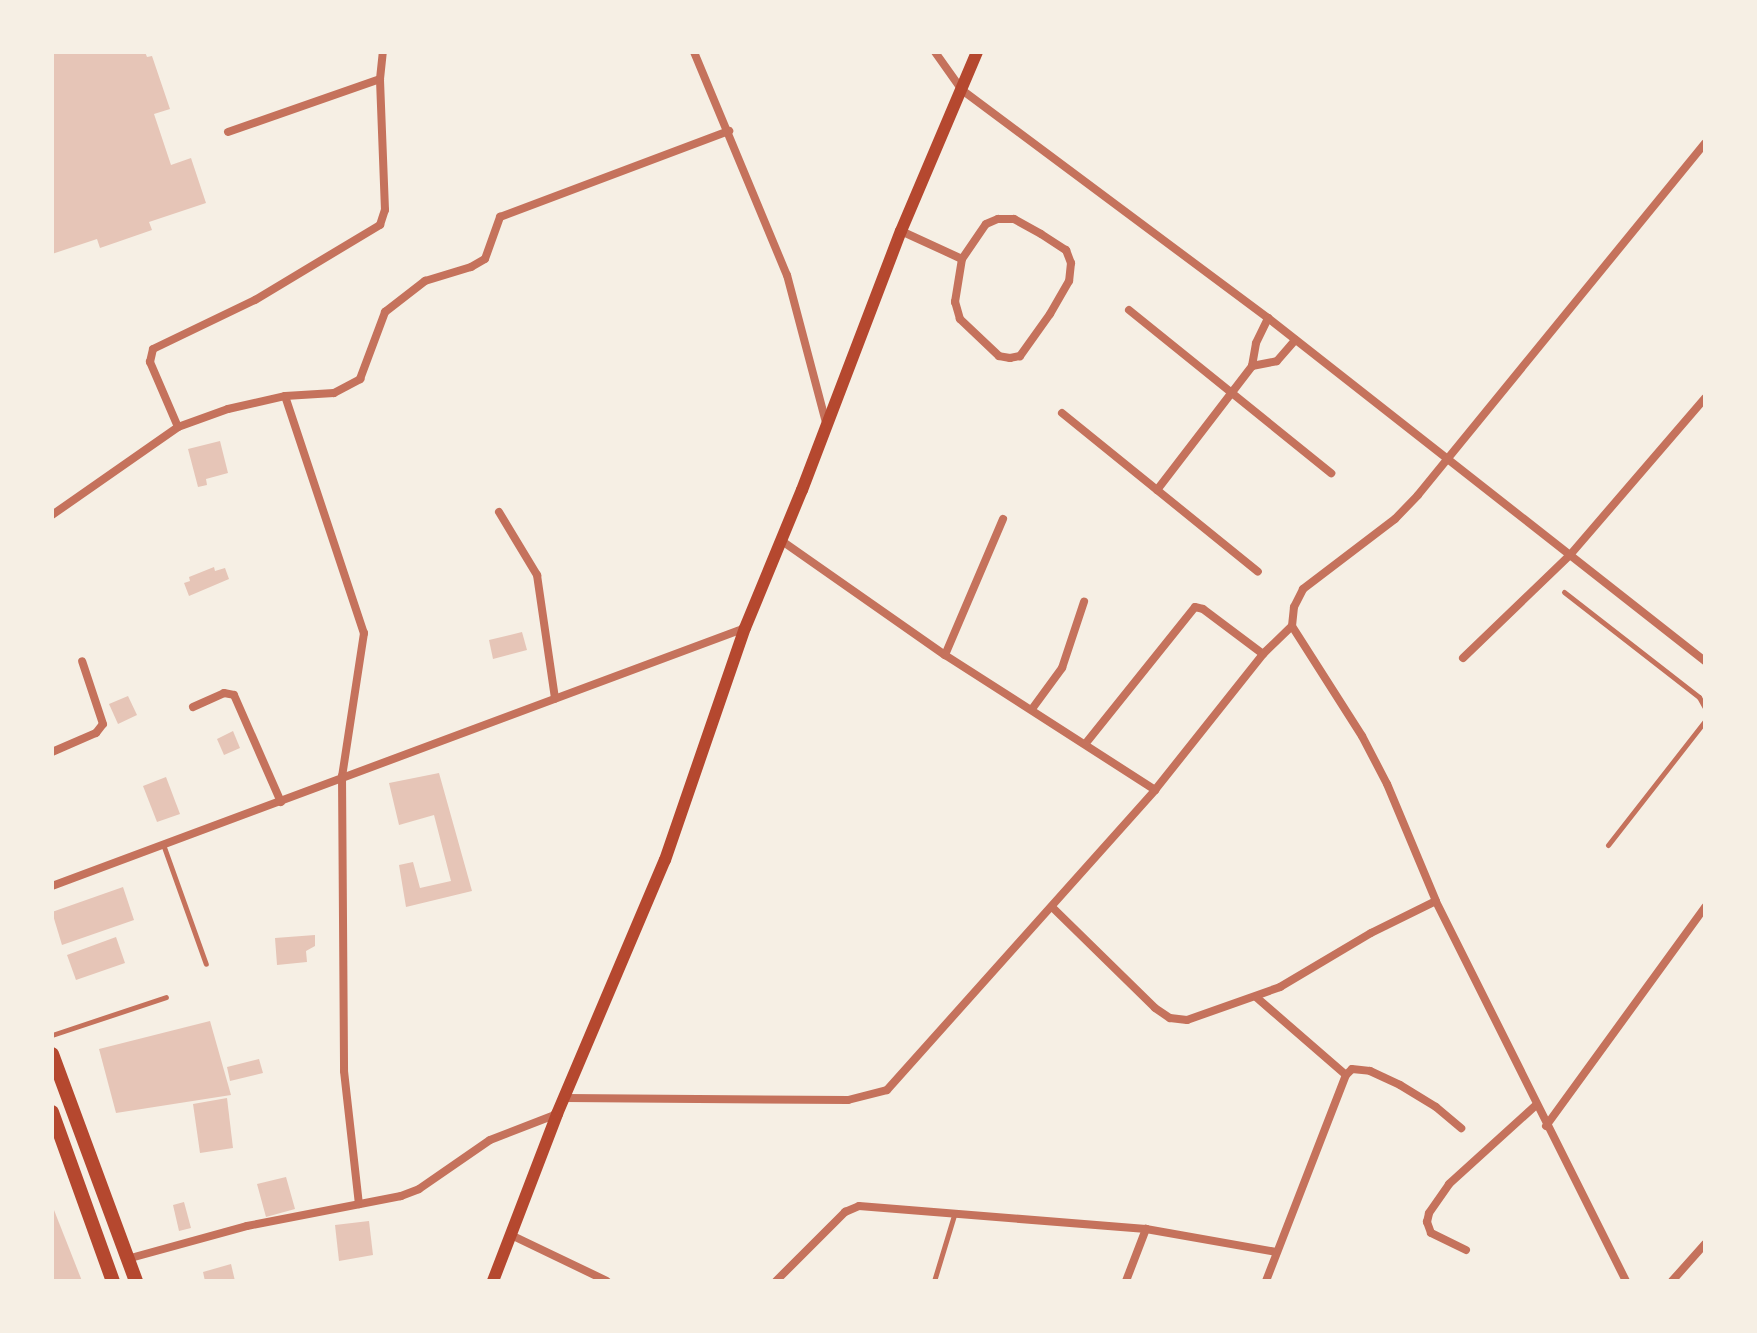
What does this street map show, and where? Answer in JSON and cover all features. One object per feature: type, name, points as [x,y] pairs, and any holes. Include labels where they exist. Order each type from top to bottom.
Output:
[{"type":"main road","points":[[493,1281],[557,1114],[665,860],[745,628],[827,427],[901,231],[977,52]]},
{"type":"main road","points":[[52,1054],[136,1281]]},
{"type":"main road","points":[[52,1112],[113,1281]]},
{"type":"street","points":[[178,427],[150,362],[153,349],[255,300],[380,225],[385,210],[380,79],[383,52]]},
{"type":"street","points":[[694,52],[787,275],[827,427]]},
{"type":"street","points":[[935,52],[962,90],[1268,318],[1705,661]]},
{"type":"street","points":[[228,132],[380,79]]},
{"type":"street","points":[[52,515],[178,427],[228,409],[285,396],[334,393],[360,379],[385,312],[425,281],[471,267],[485,259],[500,217],[729,131]]},
{"type":"street","points":[[1626,1281],[1436,901],[1387,784],[1362,736],[1292,626],[1294,607],[1303,589],[1395,519],[1450,459],[1705,143]]},
{"type":"street","points":[[998,219],[1014,219],[1066,250],[1071,263],[1069,281],[1020,356],[999,356],[960,319],[955,302],[962,259],[986,224],[998,219]]},
{"type":"street","points":[[901,231],[962,259]]},
{"type":"street","points":[[1129,310],[1331,473]]},
{"type":"street","points":[[1157,490],[1252,366],[1256,343],[1268,318]]},
{"type":"street","points":[[1252,366],[1277,361],[1295,340]]},
{"type":"street","points":[[285,396],[363,627],[342,776],[344,1071],[359,1204]]},
{"type":"street","points":[[1463,658],[1570,555],[1705,398]]},
{"type":"street","points":[[1062,413],[1258,572]]},
{"type":"street","points":[[499,512],[537,575],[555,699]]},
{"type":"street","points":[[945,655],[1003,519]]},
{"type":"street","points":[[782,541],[945,655],[1155,790]]},
{"type":"street","points":[[1032,709],[1062,668],[1084,602]]},
{"type":"street","points":[[1086,743],[1195,607],[1203,609],[1263,654]]},
{"type":"street","points":[[565,1098],[868,1098],[887,1090],[1155,790],[1263,654],[1292,626]]},
{"type":"street","points":[[52,886],[164,847],[342,776],[745,628]]},
{"type":"street","points":[[52,752],[96,733],[103,724],[82,661]]},
{"type":"street","points":[[193,707],[224,693],[234,695],[281,802]]},
{"type":"street","points":[[1052,907],[1170,1018],[1187,1020],[1256,997],[1436,901]]},
{"type":"street","points":[[1546,1126],[1705,907]]},
{"type":"street","points":[[1256,997],[1346,1075]]},
{"type":"street","points":[[1266,1281],[1346,1075],[1360,1068],[1380,1075],[1436,1107],[1461,1128]]},
{"type":"street","points":[[1466,1250],[1431,1233],[1427,1222],[1429,1213],[1449,1184],[1536,1105]]},
{"type":"street","points":[[127,1259],[247,1226],[419,1189],[490,1140],[557,1114]]},
{"type":"street","points":[[776,1281],[845,1212],[859,1206],[1146,1229],[1276,1252]]},
{"type":"street","points":[[1126,1281],[1146,1229]]},
{"type":"street","points":[[511,1235],[607,1281]]},
{"type":"street","points":[[1672,1281],[1705,1244]]},
{"type":"lane","points":[[1564,592],[1699,697],[1705,708]]},
{"type":"lane","points":[[1608,845],[1705,721]]},
{"type":"lane","points":[[164,847],[206,964]]},
{"type":"lane","points":[[52,1035],[166,997]]},
{"type":"lane","points":[[934,1281],[954,1215]]},
{"type":"building","points":[[52,52],[145,52],[147,57],[152,56],[170,109],[154,114],[171,165],[191,158],[206,203],[149,222],[152,230],[100,248],[97,239],[52,254]]},
{"type":"building","points":[[220,441],[228,473],[206,479],[207,485],[198,487],[188,449]]},
{"type":"building","points":[[214,567],[215,571],[225,568],[229,579],[189,596],[184,583],[190,581],[189,577]]},
{"type":"building","points":[[522,632],[527,650],[493,659],[489,640]]},
{"type":"building","points":[[128,696],[137,715],[118,724],[109,704]]},
{"type":"building","points":[[233,731],[240,748],[224,755],[217,739]]},
{"type":"building","points":[[439,773],[472,891],[406,907],[399,865],[413,862],[420,888],[451,881],[434,815],[399,825],[389,783]]},
{"type":"building","points":[[166,777],[180,814],[157,822],[143,786]]},
{"type":"building","points":[[123,887],[134,920],[62,945],[52,912]]},
{"type":"building","points":[[315,935],[315,946],[306,951],[307,962],[277,965],[275,938]]},
{"type":"building","points":[[116,937],[125,963],[76,980],[67,955]]},
{"type":"building","points":[[210,1021],[231,1095],[116,1113],[99,1049]]},
{"type":"building","points":[[259,1059],[263,1073],[230,1081],[227,1067]]},
{"type":"building","points":[[227,1098],[233,1148],[200,1153],[193,1104]]},
{"type":"building","points":[[286,1177],[295,1209],[266,1217],[257,1184]]},
{"type":"building","points":[[184,1202],[191,1228],[179,1231],[173,1205]]},
{"type":"building","points":[[52,1205],[82,1281],[52,1281]]},
{"type":"building","points":[[369,1221],[373,1255],[339,1261],[335,1225]]},
{"type":"building","points":[[231,1264],[235,1281],[205,1281],[203,1272]]}]
